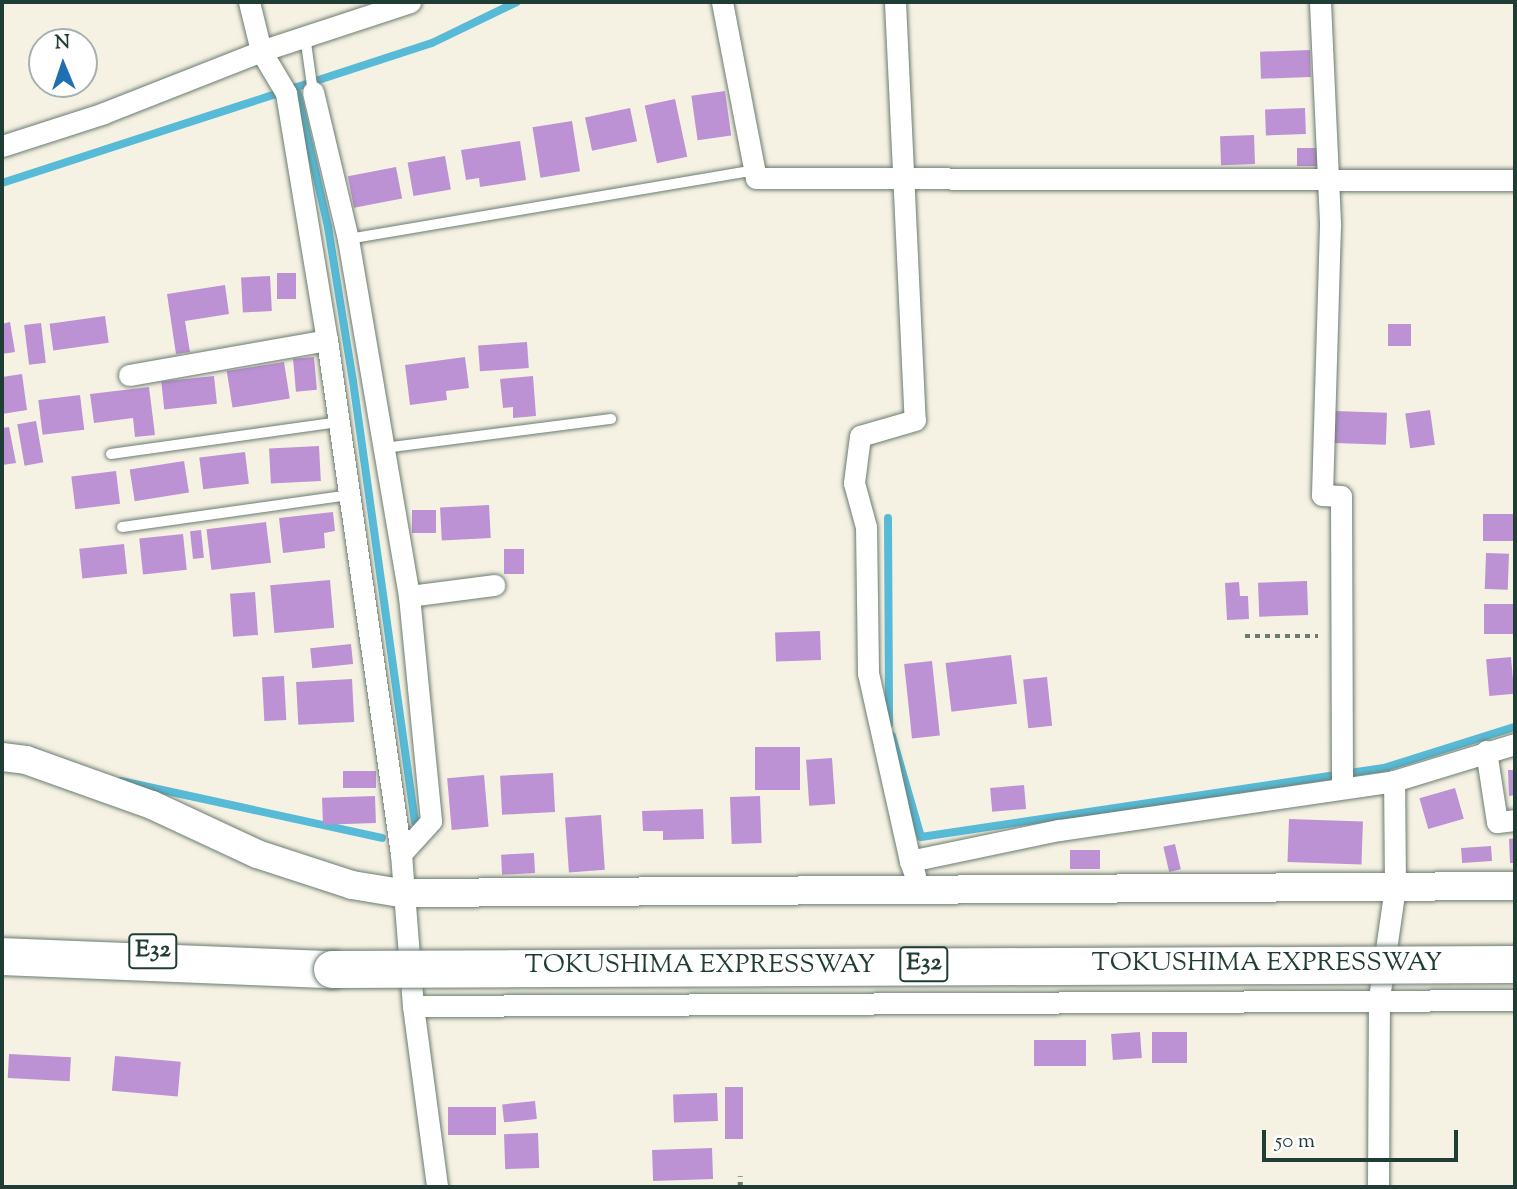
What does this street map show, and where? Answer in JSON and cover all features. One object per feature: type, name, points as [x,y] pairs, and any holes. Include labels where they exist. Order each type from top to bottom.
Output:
[{"type":"highway","name":"TOKUSHIMA EXPRESSWAY","points":[[2,933],[318,969]]},
{"type":"highway","name":"TOKUSHIMA EXPRESSWAY","points":[[2,956],[318,969],[1515,964]]},
{"type":"street","points":[[249,2],[261,51],[286,93],[327,340],[401,854],[401,893],[413,1006],[437,1187]]},
{"type":"street","points":[[2,146],[104,113],[261,51],[410,2]]},
{"type":"street","points":[[722,2],[756,178],[1515,180]]},
{"type":"street","points":[[895,2],[915,420],[860,436],[854,483],[866,527],[868,673],[920,892]]},
{"type":"street","points":[[1320,2],[1328,180],[1322,495],[1341,496],[1342,778]]},
{"type":"street","points":[[313,92],[348,239],[409,596],[431,821],[401,854]]},
{"type":"street","points":[[129,375],[327,340]]},
{"type":"street","points":[[409,596],[494,585]]},
{"type":"street","points":[[911,861],[1059,830],[1342,778],[1394,781],[1515,744]]},
{"type":"street","points":[[1486,751],[1497,822],[1515,820]]},
{"type":"street","points":[[2,757],[26,760],[152,805],[257,854],[352,885],[401,893],[920,892],[1515,886]]},
{"type":"street","points":[[1378,1187],[1379,998],[1395,887],[1394,781]]},
{"type":"street","points":[[413,1006],[1379,998],[1515,1000]]},
{"type":"lane","points":[[305,36],[313,92]]},
{"type":"lane","points":[[348,239],[754,170]]},
{"type":"lane","points":[[384,448],[611,419]]},
{"type":"lane","points":[[111,454],[340,422]]},
{"type":"lane","points":[[122,527],[351,495]]},
{"type":"path","points":[[1245,636],[1341,636]]},
{"type":"path","points":[[740,1177],[740,1187]]},
{"type":"building","points":[[1310,50],[1311,77],[1261,79],[1260,52]]},
{"type":"building","points":[[725,91],[731,136],[698,140],[691,96]]},
{"type":"building","points":[[675,99],[687,157],[657,163],[645,105]]},
{"type":"building","points":[[630,108],[637,141],[592,151],[585,118]]},
{"type":"building","points":[[1305,108],[1306,134],[1266,135],[1265,109]]},
{"type":"building","points":[[572,121],[580,171],[540,178],[532,127]]},
{"type":"building","points":[[1254,135],[1255,164],[1221,165],[1220,136]]},
{"type":"building","points":[[520,141],[526,180],[480,187],[479,178],[466,180],[461,150]]},
{"type":"building","points":[[1297,148],[1317,148],[1317,166],[1297,166]]},
{"type":"building","points":[[445,156],[451,189],[413,196],[408,163]]},
{"type":"building","points":[[396,167],[402,198],[354,208],[348,176]]},
{"type":"building","points":[[277,273],[296,273],[296,299],[277,299]]},
{"type":"building","points":[[270,276],[272,311],[243,312],[241,278]]},
{"type":"building","points":[[225,285],[229,314],[185,321],[190,352],[176,354],[167,294]]},
{"type":"building","points":[[105,316],[109,343],[53,351],[50,324]]},
{"type":"building","points":[[10,322],[15,352],[2,354],[2,324]]},
{"type":"building","points":[[41,323],[46,363],[29,365],[24,325]]},
{"type":"building","points":[[1388,324],[1411,324],[1411,346],[1388,346]]},
{"type":"building","points":[[527,342],[529,368],[480,371],[478,345]]},
{"type":"building","points":[[314,357],[317,390],[296,392],[293,359]]},
{"type":"building","points":[[465,357],[469,388],[446,391],[447,400],[410,405],[405,365]]},
{"type":"building","points":[[284,362],[290,399],[233,408],[227,371]]},
{"type":"building","points":[[22,374],[27,410],[2,414],[2,377]]},
{"type":"building","points":[[214,376],[217,404],[164,409],[161,382]]},
{"type":"building","points":[[533,376],[536,416],[513,418],[513,407],[503,408],[500,379]]},
{"type":"building","points":[[149,387],[155,435],[135,437],[133,418],[94,423],[90,394]]},
{"type":"building","points":[[80,395],[84,430],[43,435],[38,400]]},
{"type":"building","points":[[1430,410],[1435,445],[1410,448],[1405,413]]},
{"type":"building","points":[[1335,411],[1387,413],[1386,445],[1334,443]]},
{"type":"building","points":[[36,421],[43,462],[25,466],[17,424]]},
{"type":"building","points":[[9,427],[16,463],[2,465],[2,428]]},
{"type":"building","points":[[319,446],[321,481],[271,484],[269,449]]},
{"type":"building","points":[[245,452],[249,484],[203,489],[199,458]]},
{"type":"building","points":[[184,461],[189,493],[135,501],[130,470]]},
{"type":"building","points":[[116,471],[120,504],[75,509],[71,476]]},
{"type":"building","points":[[489,505],[491,538],[442,541],[440,508]]},
{"type":"building","points":[[412,510],[436,510],[436,533],[412,533]]},
{"type":"building","points":[[333,512],[335,531],[324,533],[325,548],[283,553],[279,518]]},
{"type":"building","points":[[1483,514],[1515,514],[1515,541],[1483,541]]},
{"type":"building","points":[[266,522],[271,563],[211,570],[206,529]]},
{"type":"building","points":[[201,530],[204,558],[193,559],[190,531]]},
{"type":"building","points":[[183,534],[187,570],[143,574],[139,539]]},
{"type":"building","points":[[124,544],[127,574],[82,579],[79,549]]},
{"type":"building","points":[[504,549],[524,549],[524,574],[504,574]]},
{"type":"building","points":[[1486,553],[1509,554],[1508,590],[1485,589]]},
{"type":"building","points":[[330,580],[334,628],[274,633],[270,585]]},
{"type":"building","points":[[1307,581],[1308,615],[1259,617],[1258,583]]},
{"type":"building","points":[[1239,582],[1240,596],[1248,596],[1249,619],[1227,620],[1225,583]]},
{"type":"building","points":[[255,592],[258,635],[233,637],[230,594]]},
{"type":"building","points":[[1484,604],[1515,604],[1515,634],[1484,634]]},
{"type":"building","points":[[820,631],[821,660],[776,662],[775,633]]},
{"type":"building","points":[[351,644],[353,664],[312,668],[310,648]]},
{"type":"building","points":[[1011,655],[1017,704],[951,712],[945,663]]},
{"type":"building","points":[[1511,657],[1514,694],[1489,696],[1486,659]]},
{"type":"building","points":[[932,661],[940,736],[912,739],[904,664]]},
{"type":"building","points":[[284,676],[286,720],[264,721],[262,677]]},
{"type":"building","points":[[1047,677],[1052,726],[1028,728],[1023,680]]},
{"type":"building","points":[[352,679],[354,722],[298,725],[296,682]]},
{"type":"building","points":[[755,747],[800,747],[800,790],[755,790]]},
{"type":"building","points":[[832,758],[835,804],[809,806],[806,760]]},
{"type":"building","points":[[1508,770],[1515,770],[1515,795],[1509,796]]},
{"type":"building","points":[[343,771],[376,771],[376,788],[343,788]]},
{"type":"building","points":[[553,773],[555,812],[502,815],[500,776]]},
{"type":"building","points":[[484,775],[489,827],[452,830],[447,778]]},
{"type":"building","points":[[1024,785],[1026,809],[992,812],[990,788]]},
{"type":"building","points":[[1455,788],[1464,819],[1428,829],[1419,798]]},
{"type":"building","points":[[375,796],[376,823],[323,825],[322,798]]},
{"type":"building","points":[[760,796],[762,843],[732,844],[730,797]]},
{"type":"building","points":[[703,809],[704,839],[663,840],[663,831],[643,831],[642,811]]},
{"type":"building","points":[[601,815],[605,870],[569,872],[565,818]]},
{"type":"building","points":[[1289,819],[1363,822],[1361,865],[1287,862]]},
{"type":"building","points":[[1515,838],[1515,863],[1510,863],[1509,839]]},
{"type":"building","points":[[1175,844],[1181,869],[1169,872],[1163,847]]},
{"type":"building","points":[[1491,846],[1492,861],[1462,863],[1461,848]]},
{"type":"building","points":[[1070,850],[1100,850],[1100,869],[1070,869]]},
{"type":"building","points":[[534,853],[535,873],[502,875],[501,855]]},
{"type":"building","points":[[1140,1032],[1142,1058],[1113,1060],[1111,1034]]},
{"type":"building","points":[[1152,1032],[1187,1032],[1187,1063],[1152,1063]]},
{"type":"building","points":[[1034,1040],[1086,1040],[1086,1066],[1034,1066]]},
{"type":"building","points":[[9,1054],[71,1057],[70,1081],[8,1078]]},
{"type":"building","points":[[115,1056],[181,1062],[178,1097],[112,1091]]},
{"type":"building","points":[[725,1087],[743,1087],[743,1139],[725,1139]]},
{"type":"building","points":[[717,1093],[718,1121],[674,1123],[673,1095]]},
{"type":"building","points":[[535,1101],[537,1119],[504,1122],[502,1104]]},
{"type":"building","points":[[448,1107],[496,1107],[496,1135],[448,1135]]},
{"type":"building","points":[[538,1133],[539,1168],[505,1169],[504,1134]]},
{"type":"building","points":[[712,1148],[713,1179],[653,1181],[652,1150]]},
{"type":"waterway","points":[[294,88],[432,43],[517,2]]},
{"type":"waterway","points":[[296,87],[328,227],[353,381],[415,822]]},
{"type":"waterway","points":[[2,183],[282,92]]},
{"type":"waterway","points":[[888,518],[889,724]]},
{"type":"waterway","points":[[892,736],[921,837],[1387,767],[1515,727]]},
{"type":"waterway","points":[[121,781],[382,838]]}]
